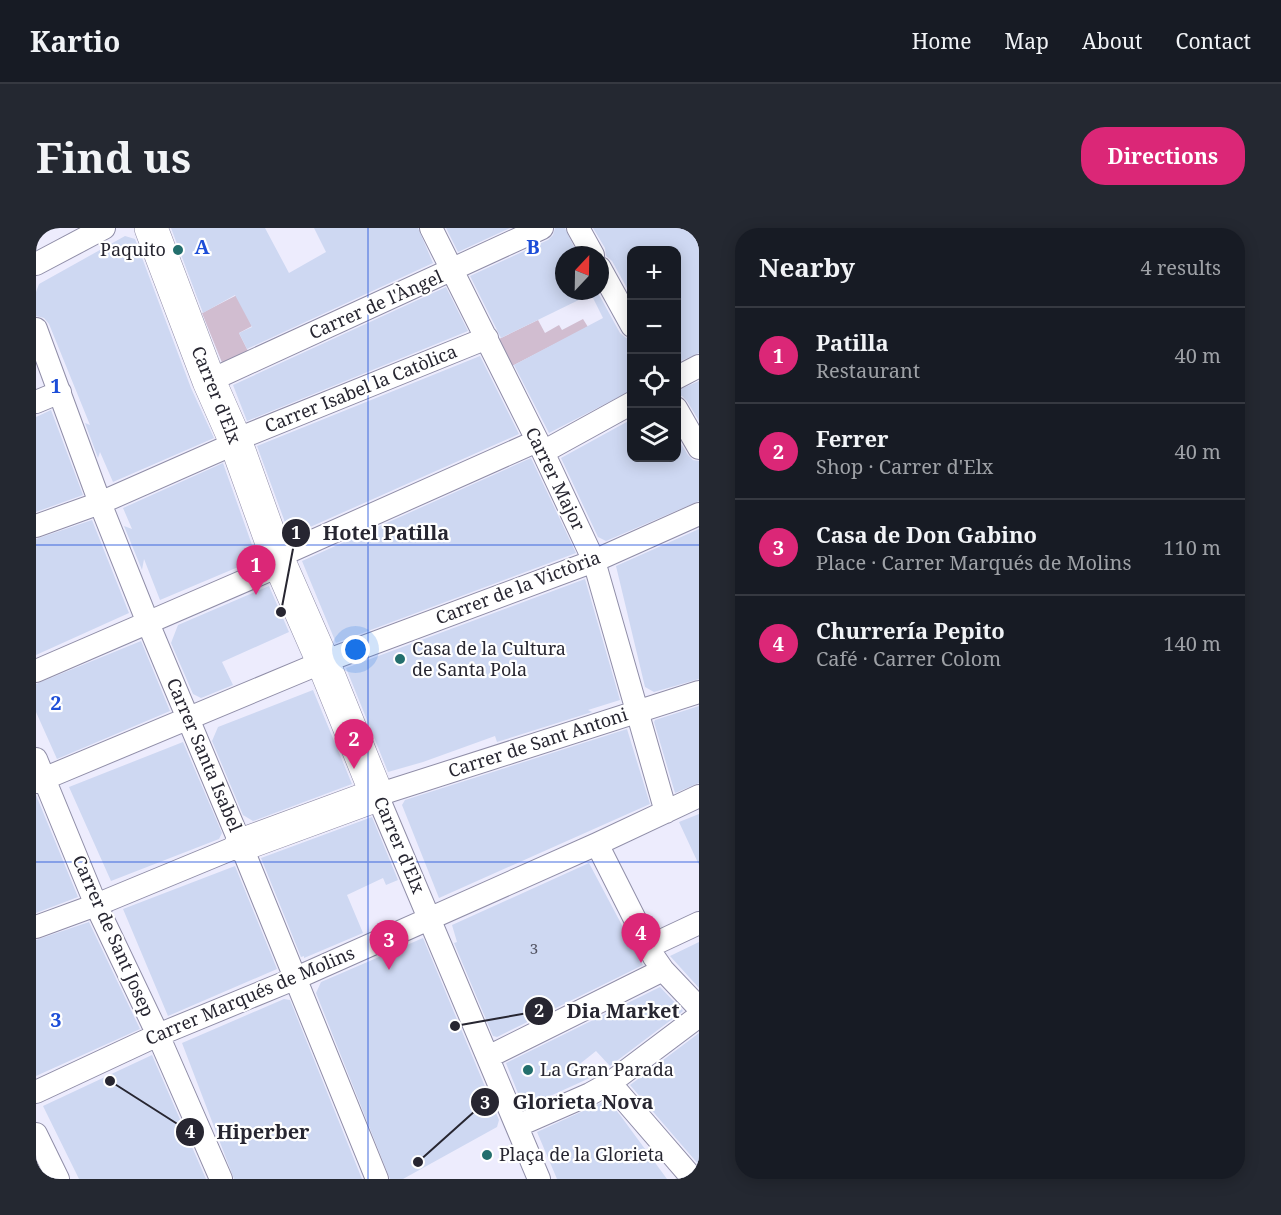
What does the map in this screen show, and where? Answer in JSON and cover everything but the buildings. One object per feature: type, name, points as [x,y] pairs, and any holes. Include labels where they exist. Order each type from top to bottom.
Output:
[{"type":"street","points":[[36,264],[104,228]]},
{"type":"street","name":"Carrer d'Elx","points":[[151,228],[209,381],[236,442],[279,561],[517,1126]]},
{"type":"street","name":"Carrer Major","points":[[431,228],[594,561],[666,812]]},
{"type":"street","name":"Carrer de l'Àngel","points":[[209,381],[542,228]]},
{"type":"street","points":[[578,228],[588,246]]},
{"type":"street","points":[[609,284],[627,317]]},
{"type":"street","name":"Carrer Santa Isabel","points":[[36,329],[100,503],[148,623],[242,845],[294,979],[377,1179]]},
{"type":"street","name":"Carrer Isabel la Catòlica","points":[[36,526],[100,503],[236,442],[487,339]]},
{"type":"street","points":[[681,375],[699,366]]},
{"type":"street","points":[[36,402],[60,392]]},
{"type":"street","points":[[36,670],[148,623],[279,561],[540,447],[627,405]]},
{"type":"street","points":[[681,417],[699,448]]},
{"type":"street","name":"Carrer de la Victòria","points":[[39,773],[189,719],[323,662],[594,561],[699,514]]},
{"type":"street","name":"Carrer de Sant Antoni","points":[[377,795],[699,692]]},
{"type":"street","name":"Carrer de Sant Josep","points":[[39,773],[96,905],[158,1035],[221,1179]]},
{"type":"street","points":[[36,927],[242,845],[377,795]]},
{"type":"street","name":"Carrer Marqués de Molins","points":[[36,1092],[158,1035],[294,979],[699,796]]},
{"type":"street","points":[[597,844],[663,970],[699,1008]]},
{"type":"street","points":[[651,946],[699,923]]},
{"type":"street","points":[[488,1057],[663,970]]},
{"type":"street","points":[[538,1179],[517,1126],[610,1083],[699,1016]]},
{"type":"street","points":[[610,1083],[694,1179],[699,1176]]},
{"type":"street","points":[[36,1134],[58,1179]]},
{"type":"shaded area","points":[[237,295],[252,326],[239,333],[249,353],[223,365],[202,313]]},
{"type":"shaded area","points":[[583,319],[588,327],[512,366],[499,339],[538,320],[545,333],[559,325],[562,330]]},
{"type":"place","name":"Paquito","points":[[178,250]]},
{"type":"place","name":"Patilla","points":[[256,595]]},
{"type":"place","name":"Hotel Patilla","points":[[281,612]]},
{"type":"place","name":"Casa de la Cultura de Santa Pola","points":[[400,659]]},
{"type":"place","name":"Ferrer","points":[[354,769]]},
{"type":"place","name":"Churrería Pepito","points":[[641,963]]},
{"type":"place","name":"Casa de Don Gabino","points":[[389,970]]},
{"type":"place","name":"Dia Market","points":[[455,1026]]},
{"type":"place","name":"La Gran Parada","points":[[528,1070]]},
{"type":"place","name":"Hiperber","points":[[110,1081]]},
{"type":"place","name":"Plaça de la Glorieta","points":[[487,1155]]},
{"type":"place","name":"Glorieta Nova","points":[[418,1162]]}]
